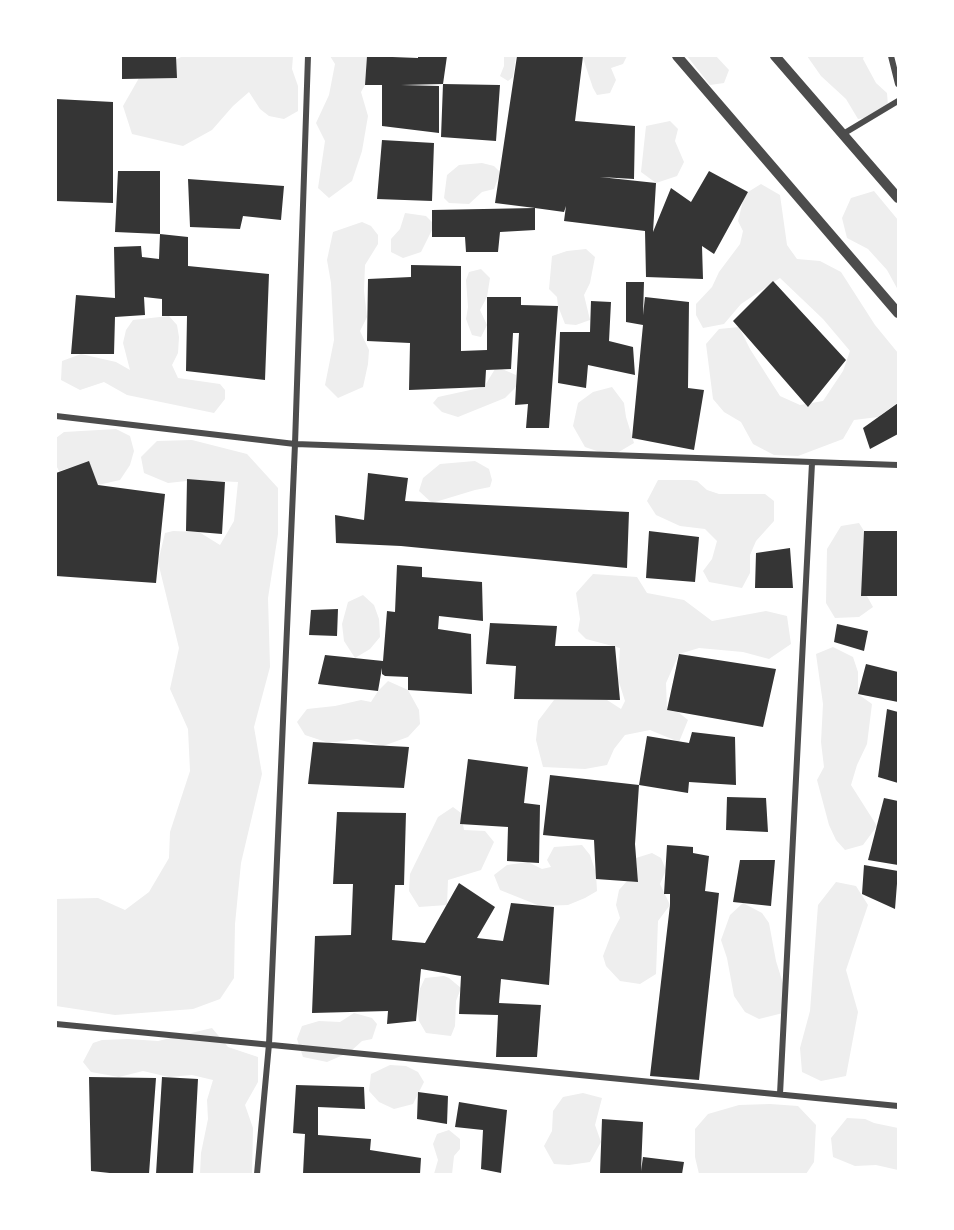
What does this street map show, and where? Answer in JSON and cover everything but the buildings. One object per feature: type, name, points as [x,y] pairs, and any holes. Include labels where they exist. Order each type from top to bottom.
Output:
[{"type":"street","points":[[257,1174],[269,1044],[295,444],[308,56]]},
{"type":"street","points":[[677,56],[898,313]]},
{"type":"street","points":[[775,56],[898,198]]},
{"type":"street","points":[[891,56],[898,84]]},
{"type":"street","points":[[843,135],[898,101]]},
{"type":"street","points":[[56,416],[295,444],[898,465]]},
{"type":"street","points":[[780,1094],[812,463]]},
{"type":"street","points":[[56,1024],[898,1106]]},
{"type":"shaded area","points":[[183,56],[293,56],[292,69],[298,86],[298,111],[284,119],[269,116],[260,109],[249,92],[212,130],[183,146],[132,134],[123,106],[139,78]]},
{"type":"shaded area","points":[[330,56],[367,56],[365,85],[361,92],[368,116],[362,151],[352,181],[329,198],[318,188],[325,141],[316,123],[329,95],[335,64]]},
{"type":"shaded area","points":[[504,56],[516,56],[513,77],[508,81],[500,76],[504,66]]},
{"type":"shaded area","points":[[585,56],[627,56],[623,64],[611,68],[616,80],[610,93],[597,95],[583,58]]},
{"type":"shaded area","points":[[687,56],[716,56],[729,70],[724,83],[710,85]]},
{"type":"shaded area","points":[[807,56],[864,56],[863,59],[876,83],[887,93],[888,106],[872,117],[858,119],[846,99],[821,76]]},
{"type":"shaded area","points":[[670,121],[678,129],[675,141],[684,162],[677,176],[656,183],[641,172],[646,126]]},
{"type":"shaded area","points":[[482,163],[494,166],[499,171],[494,189],[482,192],[469,204],[449,203],[444,198],[447,175],[459,165]]},
{"type":"shaded area","points":[[761,184],[780,195],[787,245],[797,259],[820,261],[841,272],[875,325],[898,353],[897,403],[878,417],[854,420],[843,439],[798,456],[774,455],[753,444],[741,422],[724,412],[713,399],[706,344],[719,329],[739,327],[780,396],[800,405],[823,401],[843,371],[850,351],[823,319],[780,278],[741,304],[724,324],[703,328],[696,315],[696,304],[712,287],[719,272],[740,244],[743,231],[738,221],[743,201],[748,192]]},
{"type":"shaded area","points":[[874,191],[898,220],[898,290],[887,270],[868,249],[847,238],[842,218],[851,198]]},
{"type":"shaded area","points":[[405,213],[426,216],[432,222],[432,230],[421,252],[403,258],[391,252],[391,239],[400,229]]},
{"type":"shaded area","points":[[362,222],[371,226],[378,235],[378,244],[365,265],[364,291],[367,317],[360,331],[369,350],[368,364],[363,387],[338,398],[325,385],[334,340],[331,283],[327,260],[333,232]]},
{"type":"shaded area","points":[[586,249],[595,257],[590,283],[584,295],[590,320],[576,325],[565,324],[557,297],[549,289],[552,256],[567,251]]},
{"type":"shaded area","points":[[481,269],[490,278],[487,297],[480,310],[487,325],[481,337],[472,335],[466,319],[468,307],[466,280],[469,272]]},
{"type":"shaded area","points":[[169,316],[177,325],[179,337],[178,353],[172,365],[178,378],[220,384],[225,390],[225,399],[214,413],[127,395],[104,382],[80,390],[61,380],[62,361],[81,354],[116,362],[130,370],[123,343],[126,330],[133,320]]},
{"type":"shaded area","points":[[495,369],[502,369],[516,375],[516,387],[505,398],[458,417],[442,412],[433,403],[438,397],[484,387]]},
{"type":"shaded area","points":[[612,387],[624,403],[634,443],[612,456],[585,447],[573,426],[578,403],[593,392]]},
{"type":"shaded area","points":[[116,429],[130,436],[134,451],[130,465],[120,480],[98,485],[89,462],[59,471],[56,465],[56,438],[64,432]]},
{"type":"shaded area","points":[[192,440],[247,454],[278,488],[278,534],[268,598],[270,667],[254,727],[262,774],[241,863],[235,924],[234,978],[220,999],[193,1009],[115,1015],[56,1006],[56,899],[98,898],[125,910],[149,892],[169,858],[170,832],[190,771],[188,729],[170,689],[179,648],[158,562],[165,533],[199,532],[220,545],[234,521],[238,482],[196,480],[168,483],[144,473],[141,457],[157,441]]},
{"type":"shaded area","points":[[475,461],[489,469],[492,480],[490,487],[432,503],[419,491],[423,478],[440,464]]},
{"type":"shaded area","points":[[658,480],[697,481],[707,490],[719,494],[765,494],[774,501],[774,521],[756,541],[750,555],[750,573],[742,588],[709,582],[703,571],[712,559],[717,541],[705,529],[680,526],[656,515],[647,501]]},
{"type":"shaded area","points":[[859,523],[864,531],[862,587],[873,607],[859,617],[835,618],[826,603],[827,549],[841,526]]},
{"type":"shaded area","points":[[593,574],[637,577],[647,593],[684,600],[712,621],[766,611],[787,616],[791,644],[769,659],[743,652],[699,648],[679,654],[666,683],[667,710],[678,712],[688,720],[679,742],[650,730],[625,735],[614,749],[607,765],[585,769],[543,767],[536,740],[538,721],[554,700],[607,700],[621,709],[625,701],[618,679],[620,648],[586,639],[578,631],[580,619],[576,593]]},
{"type":"shaded area","points":[[363,595],[374,605],[379,619],[380,637],[370,649],[355,658],[344,641],[342,624],[348,602]]},
{"type":"shaded area","points":[[833,647],[853,657],[858,672],[858,694],[872,704],[867,744],[851,785],[877,826],[863,845],[845,850],[836,840],[829,825],[817,780],[824,767],[821,742],[823,704],[816,654]]},
{"type":"shaded area","points":[[388,681],[408,690],[419,710],[420,724],[408,737],[383,746],[357,739],[329,743],[305,735],[297,722],[307,709],[361,700],[371,702]]},
{"type":"shaded area","points":[[453,807],[461,813],[464,830],[485,831],[494,842],[481,870],[448,880],[447,905],[419,907],[409,891],[410,874],[438,817]]},
{"type":"shaded area","points":[[582,845],[590,855],[596,873],[597,891],[585,898],[568,905],[540,906],[500,890],[494,875],[507,865],[528,862],[542,869],[551,867],[547,860],[554,847]]},
{"type":"shaded area","points":[[652,853],[661,858],[666,870],[660,884],[670,905],[658,921],[656,974],[640,984],[620,981],[606,966],[603,956],[620,918],[616,905],[619,890],[627,881],[638,882],[636,858]]},
{"type":"shaded area","points":[[836,882],[856,886],[868,905],[846,970],[858,1012],[846,1076],[821,1081],[802,1072],[800,1048],[810,1011],[818,905]]},
{"type":"shaded area","points":[[743,903],[762,913],[769,923],[776,961],[785,990],[783,1013],[759,1019],[745,1012],[734,996],[721,940],[730,915]]},
{"type":"shaded area","points":[[444,976],[461,988],[456,1001],[455,1026],[451,1036],[426,1033],[419,1021],[417,1008],[418,993],[425,978]]},
{"type":"shaded area","points":[[354,1013],[372,1018],[377,1024],[372,1039],[362,1041],[350,1052],[327,1062],[303,1057],[297,1039],[302,1026],[319,1021],[340,1022]]},
{"type":"shaded area","points":[[212,1028],[228,1047],[258,1057],[258,1082],[245,1105],[253,1128],[252,1174],[200,1174],[201,1153],[208,1119],[207,1100],[213,1080],[192,1075],[169,1077],[143,1071],[119,1077],[91,1072],[83,1062],[93,1043],[102,1040],[158,1041]]},
{"type":"shaded area","points":[[390,1065],[406,1066],[418,1072],[424,1082],[413,1104],[394,1109],[379,1102],[369,1091],[371,1074]]},
{"type":"shaded area","points":[[583,1093],[602,1098],[595,1125],[601,1142],[590,1162],[569,1165],[554,1164],[544,1146],[552,1131],[553,1111],[563,1097]]},
{"type":"shaded area","points":[[739,1105],[798,1106],[816,1125],[814,1162],[806,1174],[699,1174],[695,1157],[695,1129],[708,1114]]},
{"type":"shaded area","points":[[847,1118],[865,1119],[898,1128],[898,1170],[876,1165],[855,1166],[833,1157],[831,1138]]},
{"type":"shaded area","points":[[449,1130],[460,1139],[460,1149],[454,1156],[452,1174],[434,1174],[438,1160],[433,1144],[437,1134]]}]
